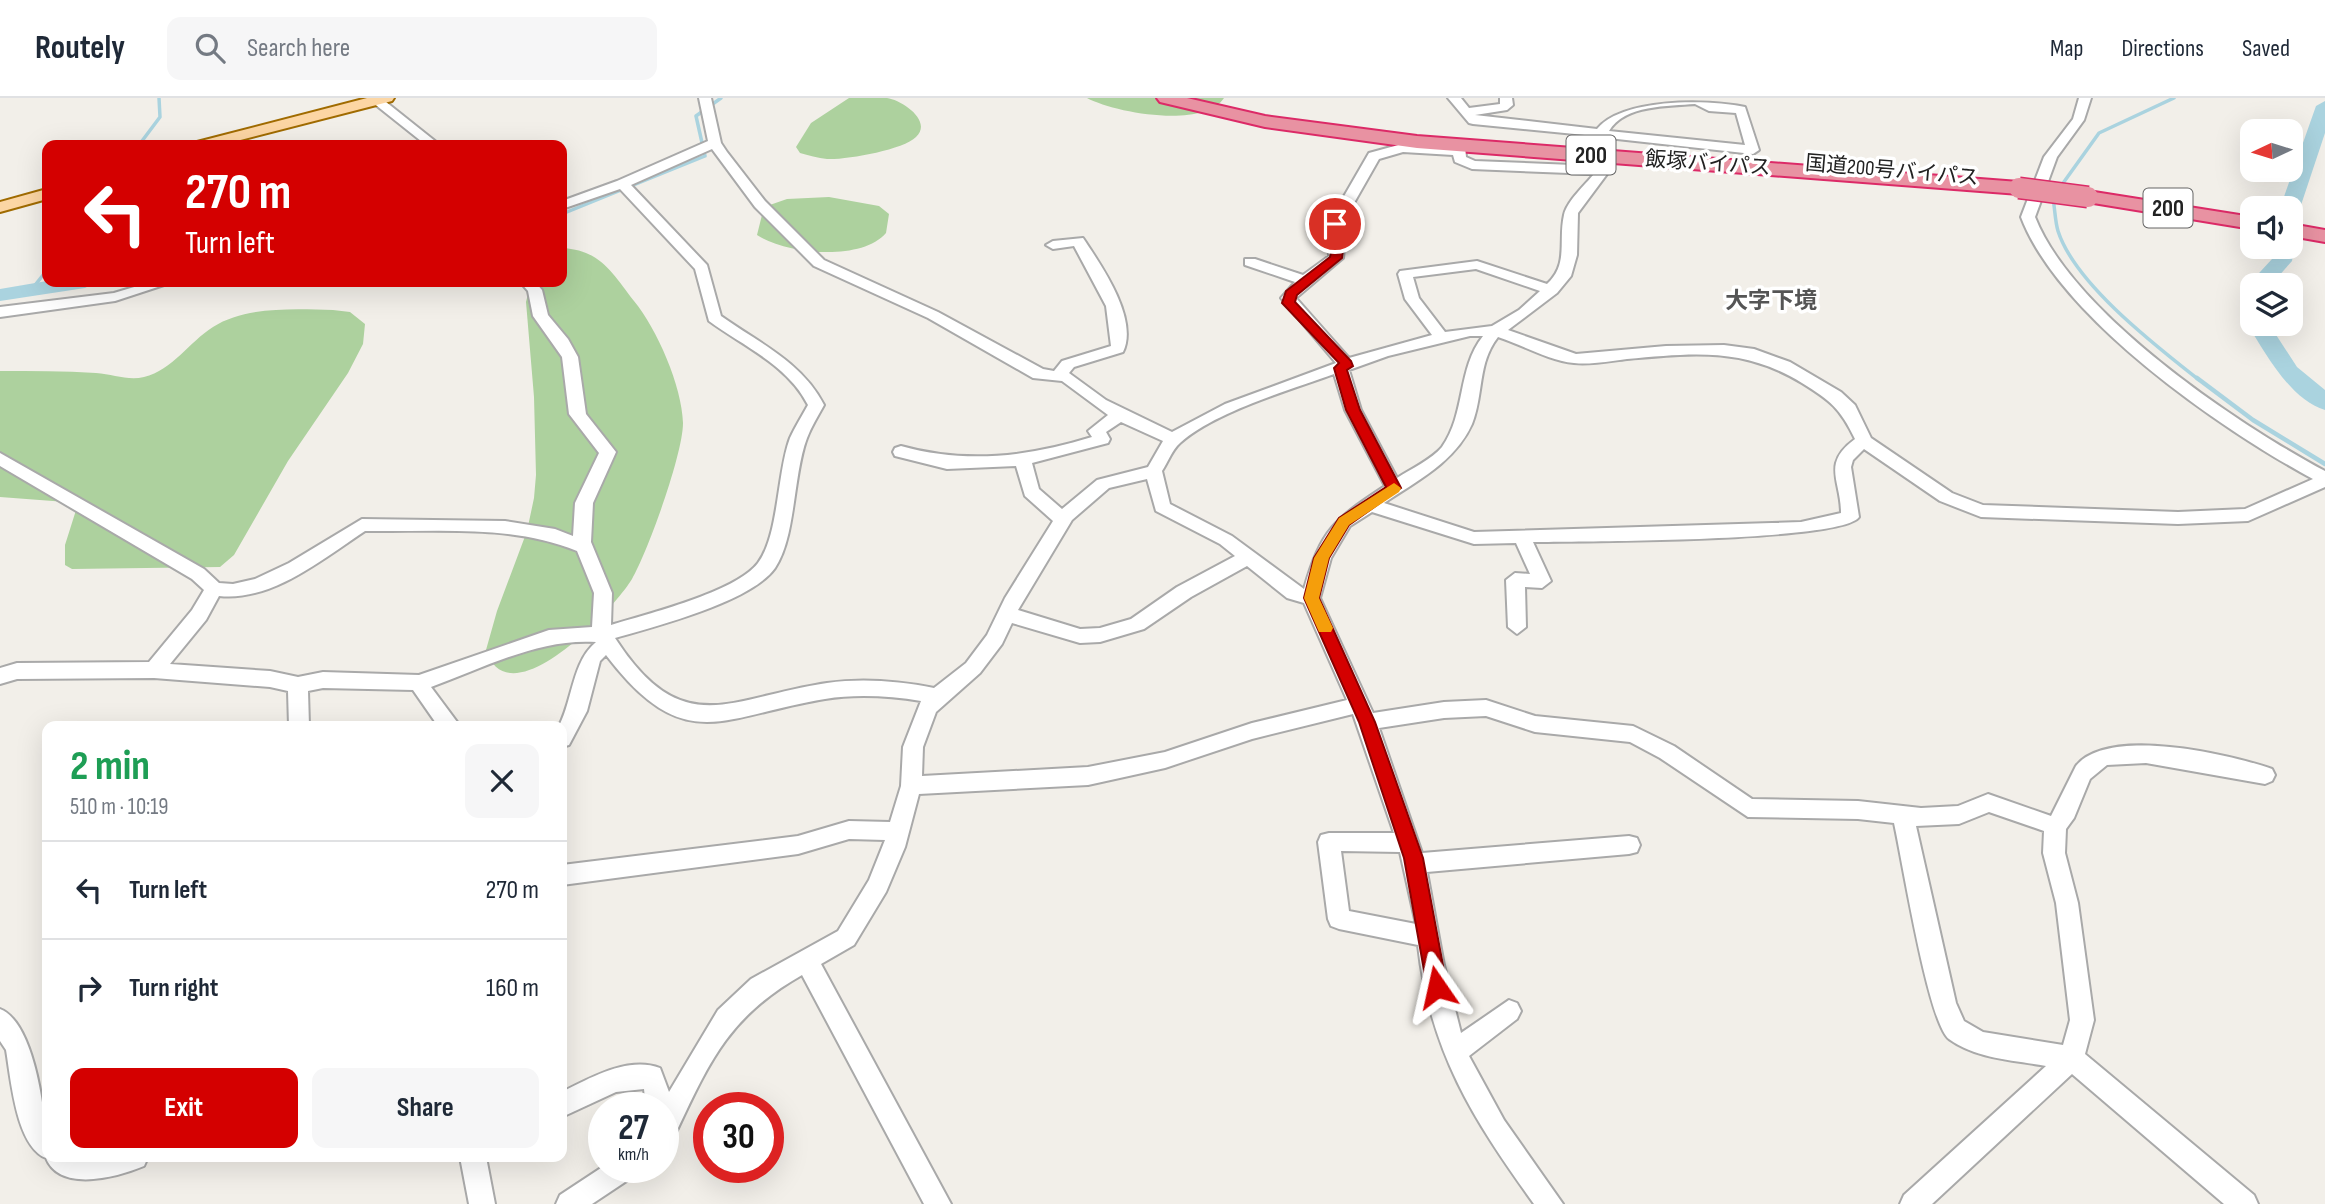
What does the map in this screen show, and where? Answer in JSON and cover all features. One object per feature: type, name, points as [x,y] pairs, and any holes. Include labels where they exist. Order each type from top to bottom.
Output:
[{"type":"highway","points":[[1150,98],[1202,101]]},
{"type":"highway","name":"200","points":[[1166,98],[1202,101],[1306,128],[1459,145]]},
{"type":"highway","name":"国道200号バイパス","points":[[1202,101],[1459,145],[1796,162],[2020,185],[2240,217]]},
{"type":"highway","points":[[2303,223],[2325,227]]},
{"type":"highway","points":[[2303,232],[2325,236]]},
{"type":"main road","points":[[223,140],[379,100],[404,98]]},
{"type":"main road","points":[[240,140],[379,100]]},
{"type":"main road","points":[[0,201],[42,189]]},
{"type":"main road","points":[[0,207],[42,195]]},
{"type":"street","points":[[705,98],[715,143],[760,204],[819,263],[933,315],[1040,374],[1066,377],[1100,404],[1174,439]]},
{"type":"street","points":[[679,1099],[692,1072],[726,1018],[759,987],[846,937],[878,885],[899,831],[911,786],[914,747],[927,708],[937,696],[973,668],[995,639],[1006,614],[1063,520],[1103,484],[1154,471],[1174,439],[1202,422],[1259,397],[1344,367],[1442,338],[1495,331],[1524,313],[1552,290],[1564,276],[1570,255],[1571,213],[1604,166],[1601,136],[1611,118],[1629,110],[1698,99],[1709,107],[1741,110],[1753,150],[1601,136],[1470,116],[1454,98]]},
{"type":"street","points":[[1470,116],[1503,107],[1507,105],[1506,98]]},
{"type":"street","points":[[2085,98],[2081,119],[2056,147],[2040,195],[2028,217],[2046,255],[2062,278],[2085,301],[2182,385],[2265,445],[2325,480]]},
{"type":"street","points":[[379,100],[428,140]]},
{"type":"street","points":[[1470,116],[1459,145],[1460,159],[1472,165],[1604,166]]},
{"type":"street","points":[[567,203],[622,184],[715,143]]},
{"type":"street","points":[[1394,488],[1353,410],[1344,367],[1288,303],[1291,293],[1336,258],[1338,243],[1334,236],[1335,224],[1374,156],[1402,148],[1459,145]]},
{"type":"street","points":[[6,670],[154,670],[270,679],[298,685],[323,680],[420,683],[549,637],[574,634],[605,639],[725,594],[752,581],[768,564],[779,530],[798,439],[816,405],[810,388],[776,360],[714,318],[708,307],[702,268],[622,184]]},
{"type":"street","points":[[1053,245],[1078,241],[1110,293],[1120,340],[1118,349],[1068,364],[1058,376]]},
{"type":"street","points":[[1250,262],[1306,280]]},
{"type":"street","points":[[1442,338],[1412,299],[1405,274],[1478,265],[1552,290]]},
{"type":"street","points":[[0,312],[115,297],[149,287]]},
{"type":"street","points":[[532,287],[535,290],[534,300],[541,320],[567,349],[573,369],[575,409],[608,452],[584,503],[584,547],[603,593],[605,639],[659,699],[688,712],[726,716],[828,691],[912,691],[937,696]]},
{"type":"street","points":[[1495,331],[1561,357],[1576,359],[1666,351],[1724,350],[1754,354],[1784,365],[1835,396],[1849,409],[1864,440],[1946,496],[1981,511],[2178,518],[2248,515],[2302,488],[2325,480]]},
{"type":"street","points":[[1495,331],[1475,363],[1464,423],[1446,453],[1344,522],[1322,558],[1311,598],[1363,713],[1412,853],[1432,965],[1454,1053],[1495,1129],[1550,1204]]},
{"type":"street","points":[[901,452],[937,463],[1023,459],[1062,454],[1102,439],[1096,431],[1120,415]]},
{"type":"street","points":[[1367,504],[1474,538],[1801,528],[1850,517],[1851,506],[1845,489],[1842,462],[1846,452],[1864,440]]},
{"type":"street","points":[[0,459],[198,574],[214,589],[233,590],[260,584],[295,568],[362,525],[505,527],[555,535],[584,547]]},
{"type":"street","points":[[1023,459],[1031,492],[1063,520]]},
{"type":"street","points":[[1154,471],[1162,507],[1226,540],[1294,593],[1311,598]]},
{"type":"street","points":[[1517,627],[1515,580],[1542,581],[1522,537]]},
{"type":"street","points":[[1006,614],[1080,636],[1100,635],[1137,624],[1184,592],[1248,557]]},
{"type":"street","points":[[154,670],[199,615],[214,589]]},
{"type":"street","points":[[567,730],[577,711],[591,657],[605,639]]},
{"type":"street","points":[[420,683],[425,695],[446,721]]},
{"type":"street","points":[[298,685],[299,721]]},
{"type":"street","points":[[911,786],[1028,777],[1088,776],[1165,760],[1252,732],[1363,713],[1486,708],[1535,724],[1633,734],[1667,752],[1748,808],[1903,813],[1922,817],[1959,815],[1987,803],[2055,826]]},
{"type":"street","points":[[1913,1204],[2073,1058],[2082,1020],[2067,903],[2054,853],[2055,826],[2066,815],[2085,768],[2098,758],[2135,754],[2265,775]]},
{"type":"street","points":[[1903,813],[1944,1003],[1955,1029],[1979,1043],[2073,1058],[2192,1162],[2245,1204]]},
{"type":"street","points":[[567,873],[798,845],[849,830],[899,831]]},
{"type":"street","points":[[1429,937],[1339,919],[1329,842],[1412,853],[1629,845]]},
{"type":"street","points":[[807,961],[938,1204]]},
{"type":"street","points":[[1454,1053],[1509,1011]]},
{"type":"street","points":[[0,1020],[18,1046],[33,1125],[42,1138]]},
{"type":"street","points":[[590,1092],[613,1081],[636,1075],[651,1077],[657,1092]]},
{"type":"street","points":[[567,1103],[588,1093]]},
{"type":"street","points":[[64,1162],[92,1165],[108,1162]]},
{"type":"street","points":[[474,1162],[482,1204]]},
{"type":"street","points":[[569,1204],[601,1183]]},
{"type":"green space","points":[[849,98],[887,98],[900,103],[914,112],[921,124],[920,131],[909,142],[860,156],[827,159],[800,153],[796,147],[811,123]]},
{"type":"green space","points":[[1087,98],[1224,98],[1214,108],[1179,116],[1137,113]]},
{"type":"green space","points":[[829,197],[879,206],[889,214],[886,233],[859,248],[823,252],[786,247],[757,235],[764,207],[787,199]]},
{"type":"green space","points":[[567,249],[596,258],[619,281],[643,313],[659,342],[678,392],[683,423],[677,457],[664,502],[647,547],[622,594],[561,652],[538,667],[516,673],[498,669],[486,650],[497,611],[527,531],[534,498],[534,397],[526,302],[530,287],[567,287]]},
{"type":"green space","points":[[271,310],[350,312],[365,324],[363,344],[348,373],[288,461],[234,555],[220,567],[72,569],[65,565],[65,545],[77,507],[66,502],[0,497],[0,371],[84,372],[126,378],[144,377],[164,368],[213,327],[240,315]]},
{"type":"waterway","points":[[143,140],[160,117],[159,98]]},
{"type":"waterway","points":[[567,212],[705,156],[696,116],[721,98]]},
{"type":"waterway","points":[[2061,186],[2099,133],[2174,98]]},
{"type":"waterway","points":[[2294,196],[2325,106]]},
{"type":"waterway","points":[[2053,199],[2058,231],[2081,272],[2119,313],[2199,380]]},
{"type":"waterway","points":[[2270,273],[2282,259]]},
{"type":"waterway","points":[[32,289],[42,276]]},
{"type":"waterway","points":[[0,295],[52,287]]},
{"type":"waterway","points":[[2266,336],[2289,372],[2325,402]]},
{"type":"waterway","points":[[2197,378],[2253,420],[2325,464]]},
{"type":"slow traffic","points":[[1325,628],[1311,598],[1322,558],[1344,522],[1394,488]]},
{"type":"district","name":"大字下境","points":[[1771,300]]},
{"type":"route","points":[[1335,224],[1334,236],[1339,250],[1336,258],[1291,293],[1288,303],[1347,366],[1340,368],[1353,410],[1394,488],[1344,522],[1322,558],[1311,598],[1335,646],[1367,722],[1413,858],[1437,987]]}]
